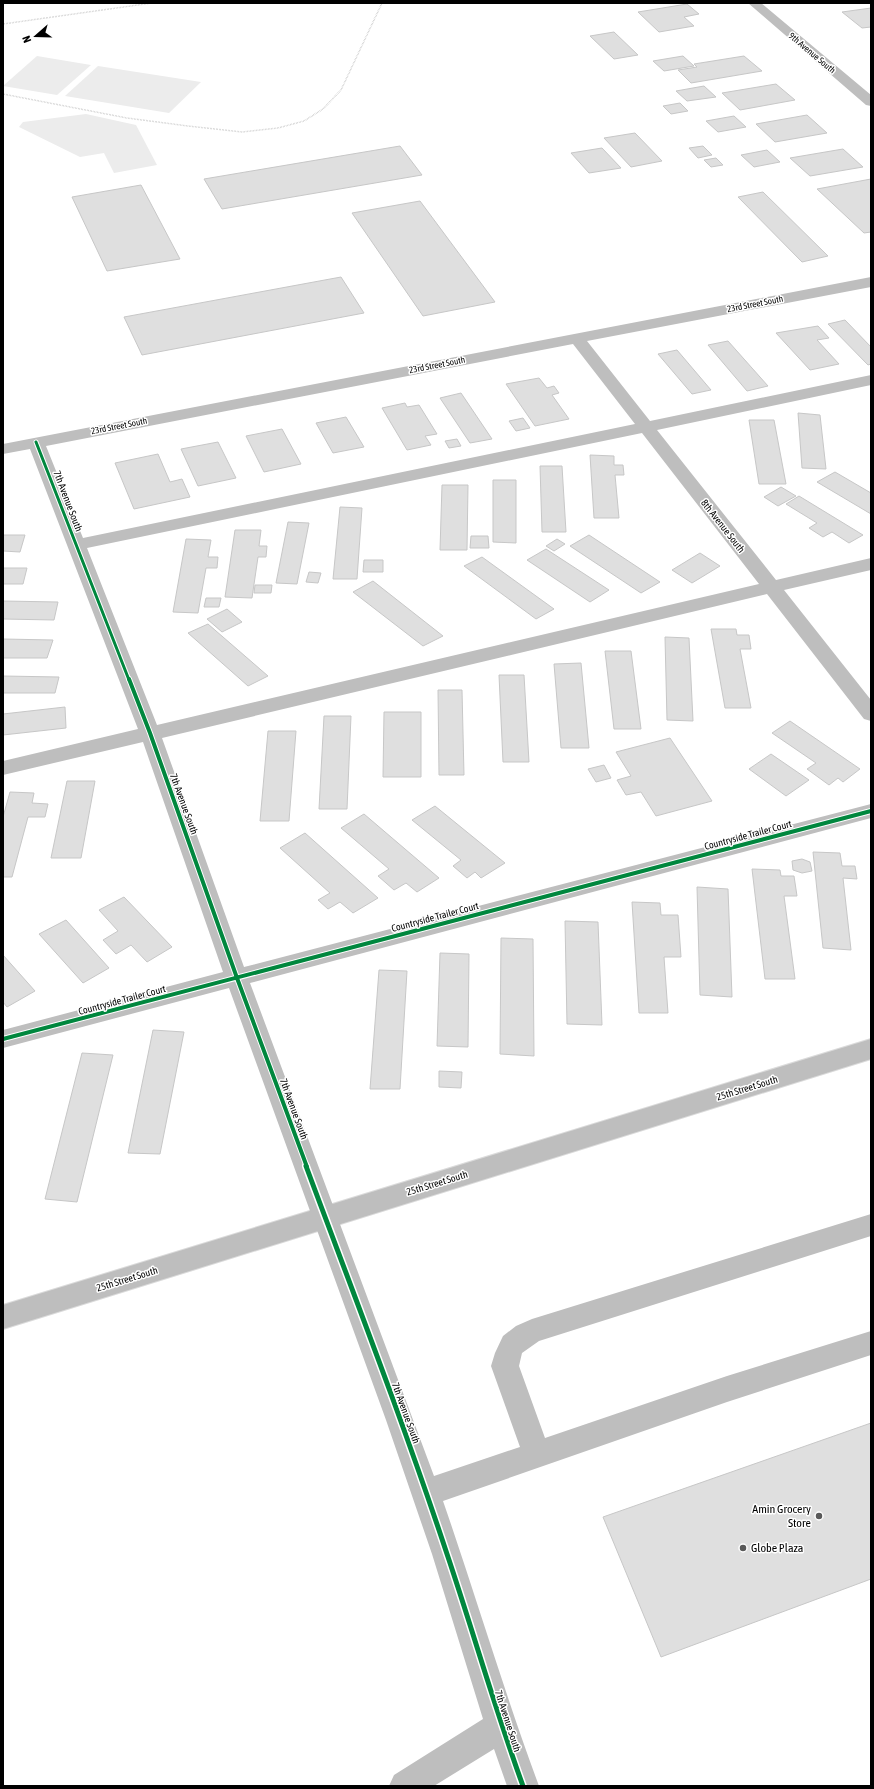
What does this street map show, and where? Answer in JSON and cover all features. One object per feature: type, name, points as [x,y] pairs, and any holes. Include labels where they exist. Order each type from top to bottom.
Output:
[{"type":"street","name":"9th Avenue South","points":[[754,3],[871,102]]},
{"type":"street","name":"23rd Street South","points":[[3,449],[871,282]]},
{"type":"street","name":"8th Avenue South","points":[[576,338],[871,714]]},
{"type":"street","points":[[76,545],[871,380]]},
{"type":"street","name":"7th Avenue South","points":[[36,442],[150,733],[237,978],[426,1493],[447,1554],[501,1726],[523,1786]]},
{"type":"street","points":[[3,768],[871,564]]},
{"type":"street","name":"Countryside Trailer Court","points":[[3,1039],[871,811]]},
{"type":"street","name":"25th Street South","points":[[3,1317],[871,1049]]},
{"type":"street","points":[[537,1454],[505,1366],[508,1351],[517,1338],[532,1331],[871,1225]]},
{"type":"street","points":[[426,1493],[727,1389],[871,1343]]},
{"type":"street","points":[[405,1786],[501,1726]]},
{"type":"path","points":[[3,24],[152,3]]},
{"type":"path","points":[[3,94],[119,116],[188,126],[242,132],[278,128],[304,121],[323,109],[341,90],[382,3]]},
{"type":"shaded area","points":[[37,56],[91,65],[57,95],[3,86]]},
{"type":"shaded area","points":[[98,66],[201,82],[169,113],[65,96]]},
{"type":"shaded area","points":[[86,114],[136,125],[157,165],[114,173],[104,153],[80,157],[19,127],[23,122]]},
{"type":"building","points":[[687,4],[699,14],[684,17],[694,26],[659,32],[638,12]]},
{"type":"building","points":[[871,8],[871,27],[862,28],[842,12]]},
{"type":"building","points":[[614,32],[638,55],[614,59],[590,36]]},
{"type":"building","points":[[683,56],[694,66],[664,71],[653,61]]},
{"type":"building","points":[[744,56],[762,71],[691,83],[678,70],[697,67],[694,64]]},
{"type":"building","points":[[776,84],[795,100],[740,110],[722,93]]},
{"type":"building","points":[[704,86],[716,97],[687,101],[676,91]]},
{"type":"building","points":[[680,103],[688,111],[671,114],[663,106]]},
{"type":"building","points":[[807,115],[827,133],[775,142],[756,124]]},
{"type":"building","points":[[734,116],[746,127],[718,132],[706,121]]},
{"type":"building","points":[[635,133],[662,161],[631,167],[604,138]]},
{"type":"building","points":[[400,146],[422,175],[222,209],[204,179]]},
{"type":"building","points":[[703,146],[712,155],[698,158],[689,148]]},
{"type":"building","points":[[602,148],[621,168],[589,173],[571,153]]},
{"type":"building","points":[[843,149],[863,167],[810,176],[790,158]]},
{"type":"building","points":[[767,150],[780,162],[754,167],[741,155]]},
{"type":"building","points":[[716,158],[723,165],[711,167],[704,160]]},
{"type":"building","points":[[871,179],[871,232],[864,233],[817,189]]},
{"type":"building","points":[[141,185],[180,259],[107,271],[72,197]]},
{"type":"building","points":[[763,192],[828,256],[802,262],[738,197]]},
{"type":"building","points":[[420,201],[495,302],[423,316],[352,213]]},
{"type":"building","points":[[341,277],[364,313],[142,355],[124,317]]},
{"type":"building","points":[[845,320],[871,347],[871,364],[868,365],[828,324]]},
{"type":"building","points":[[818,326],[829,338],[817,340],[839,364],[810,370],[776,333]]},
{"type":"building","points":[[728,341],[768,386],[747,391],[708,345]]},
{"type":"building","points":[[677,350],[711,390],[692,394],[658,354]]},
{"type":"building","points":[[539,378],[547,388],[554,386],[559,393],[552,395],[569,419],[535,426],[506,384]]},
{"type":"building","points":[[461,393],[492,439],[470,443],[440,398]]},
{"type":"building","points":[[405,403],[407,407],[419,405],[437,434],[425,436],[431,445],[407,450],[382,408]]},
{"type":"building","points":[[798,413],[820,415],[826,469],[802,468]]},
{"type":"building","points":[[346,417],[364,447],[333,453],[316,423]]},
{"type":"building","points":[[523,418],[530,428],[516,431],[509,421]]},
{"type":"building","points":[[749,420],[774,420],[786,484],[759,484]]},
{"type":"building","points":[[282,429],[301,464],[264,472],[246,436]]},
{"type":"building","points":[[457,439],[461,446],[449,448],[445,441]]},
{"type":"building","points":[[218,442],[236,478],[198,486],[181,449]]},
{"type":"building","points":[[158,454],[170,482],[182,479],[190,497],[134,509],[115,463]]},
{"type":"building","points":[[590,455],[614,456],[614,465],[623,465],[624,475],[615,475],[619,518],[594,518]]},
{"type":"building","points":[[540,466],[562,466],[566,532],[542,532]]},
{"type":"building","points":[[835,472],[871,493],[871,514],[817,482]]},
{"type":"building","points":[[493,480],[516,480],[516,543],[493,542]]},
{"type":"building","points":[[442,485],[468,485],[467,550],[440,550]]},
{"type":"building","points":[[781,487],[796,496],[778,506],[764,497]]},
{"type":"building","points":[[799,496],[863,535],[849,543],[832,532],[823,537],[809,528],[817,523],[786,504]]},
{"type":"building","points":[[340,507],[362,508],[357,579],[333,579]]},
{"type":"building","points":[[288,522],[309,523],[297,584],[276,583]]},
{"type":"building","points":[[235,530],[261,530],[259,546],[267,546],[266,557],[258,557],[252,598],[225,597]]},
{"type":"building","points":[[3,535],[25,535],[20,552],[3,551]]},
{"type":"building","points":[[589,535],[660,582],[641,593],[570,546]]},
{"type":"building","points":[[471,536],[488,536],[489,548],[470,548]]},
{"type":"building","points":[[186,539],[211,540],[208,557],[218,557],[217,568],[206,568],[198,613],[173,612]]},
{"type":"building","points":[[557,539],[565,544],[554,551],[546,546]]},
{"type":"building","points":[[546,549],[609,590],[590,602],[527,560]]},
{"type":"building","points":[[700,553],[720,566],[692,583],[672,570]]},
{"type":"building","points":[[482,557],[554,609],[536,619],[464,566]]},
{"type":"building","points":[[364,560],[383,560],[383,572],[363,572]]},
{"type":"building","points":[[3,568],[27,568],[23,584],[3,584]]},
{"type":"building","points":[[309,572],[321,573],[318,583],[306,582]]},
{"type":"building","points":[[373,581],[443,636],[423,646],[353,592]]},
{"type":"building","points":[[255,585],[272,585],[271,593],[254,593]]},
{"type":"building","points":[[206,598],[221,598],[219,607],[204,607]]},
{"type":"building","points":[[3,601],[58,602],[54,620],[3,619]]},
{"type":"building","points":[[227,609],[242,622],[222,632],[207,619]]},
{"type":"building","points":[[208,624],[268,676],[248,686],[188,633]]},
{"type":"building","points":[[711,629],[736,629],[737,635],[749,635],[751,649],[740,649],[751,708],[725,708]]},
{"type":"building","points":[[665,637],[689,638],[693,721],[667,720]]},
{"type":"building","points":[[3,639],[53,640],[47,658],[3,658]]},
{"type":"building","points":[[605,651],[631,651],[641,729],[614,729]]},
{"type":"building","points":[[581,663],[589,748],[561,748],[554,664]]},
{"type":"building","points":[[499,675],[524,675],[529,762],[503,762]]},
{"type":"building","points":[[3,676],[59,677],[55,693],[3,693]]},
{"type":"building","points":[[438,690],[462,690],[464,775],[439,775]]},
{"type":"building","points":[[65,707],[66,728],[3,735],[3,714]]},
{"type":"building","points":[[384,712],[421,712],[421,777],[383,777]]},
{"type":"building","points":[[324,716],[351,716],[347,809],[319,809]]},
{"type":"building","points":[[790,721],[860,769],[843,782],[838,778],[829,785],[807,769],[816,763],[772,733]]},
{"type":"building","points":[[268,731],[296,731],[289,821],[260,821]]},
{"type":"building","points":[[670,738],[712,801],[656,816],[641,792],[626,795],[617,780],[631,776],[616,752]]},
{"type":"building","points":[[771,754],[809,780],[786,796],[749,769]]},
{"type":"building","points":[[604,765],[611,778],[596,782],[588,769]]},
{"type":"building","points":[[67,781],[95,781],[81,858],[51,858]]},
{"type":"building","points":[[10,792],[34,793],[32,803],[48,804],[45,817],[28,817],[12,877],[3,877],[3,817]]},
{"type":"building","points":[[435,806],[505,863],[481,878],[475,872],[467,878],[453,866],[461,860],[412,820]]},
{"type":"building","points":[[364,814],[439,878],[417,892],[406,883],[394,890],[378,876],[389,869],[341,828]]},
{"type":"building","points":[[305,833],[378,898],[353,913],[340,902],[328,909],[318,900],[330,893],[280,848]]},
{"type":"building","points":[[813,852],[840,853],[842,866],[855,866],[857,879],[843,878],[851,950],[823,948]]},
{"type":"building","points":[[802,859],[810,862],[812,871],[802,873],[793,870],[792,861]]},
{"type":"building","points":[[752,869],[780,870],[781,876],[794,876],[797,896],[784,896],[795,979],[765,979]]},
{"type":"building","points":[[697,887],[728,889],[732,997],[700,995]]},
{"type":"building","points":[[124,897],[172,947],[147,962],[131,945],[116,954],[103,940],[118,931],[99,910]]},
{"type":"building","points":[[632,902],[660,903],[661,915],[678,915],[681,957],[664,957],[668,1013],[639,1013]]},
{"type":"building","points":[[66,920],[109,968],[83,983],[39,934]]},
{"type":"building","points":[[565,921],[598,922],[602,1025],[567,1024]]},
{"type":"building","points":[[501,938],[533,939],[534,1056],[500,1054]]},
{"type":"building","points":[[440,953],[469,954],[468,1047],[437,1046]]},
{"type":"building","points":[[3,955],[35,991],[7,1007],[3,1002]]},
{"type":"building","points":[[379,970],[407,971],[400,1089],[370,1089]]},
{"type":"building","points":[[153,1030],[184,1032],[160,1154],[128,1153]]},
{"type":"building","points":[[82,1053],[113,1055],[77,1202],[45,1199]]},
{"type":"building","points":[[439,1071],[462,1072],[461,1088],[439,1087]]},
{"type":"building","name":"Globe Plaza","points":[[871,1423],[871,1579],[661,1657],[603,1517]]},
{"type":"cycle path","points":[[36,442],[150,733],[237,978],[400,1420],[447,1554],[501,1726],[523,1786]]},
{"type":"cycle path","points":[[3,1039],[871,811]]},
{"type":"place","name":"Amin Grocery Store","points":[[819,1516]]},
{"type":"place","name":"Globe Plaza","points":[[743,1548]]}]
